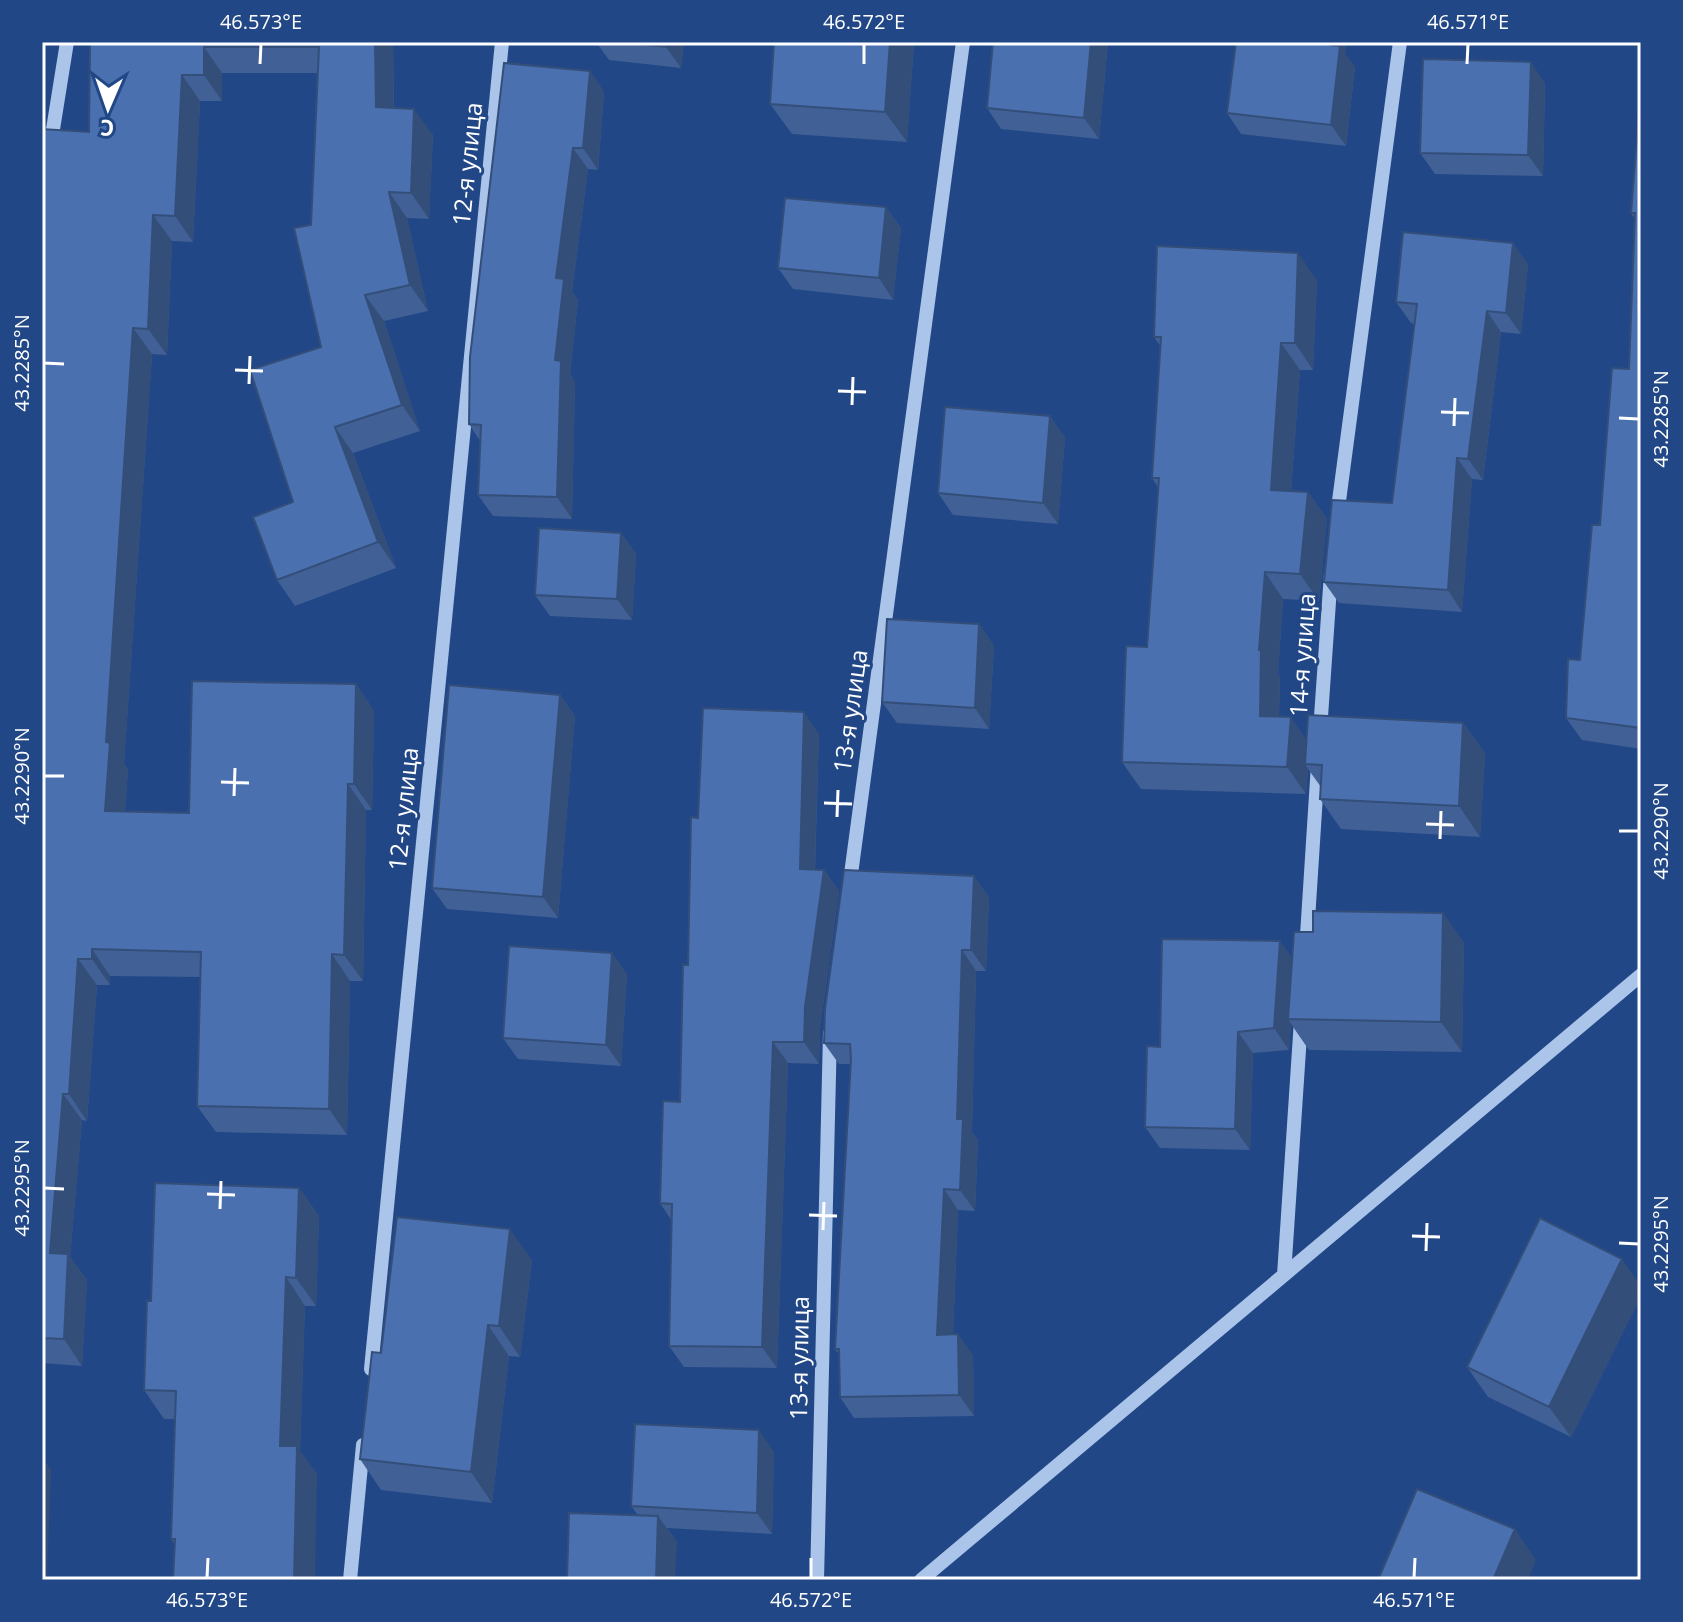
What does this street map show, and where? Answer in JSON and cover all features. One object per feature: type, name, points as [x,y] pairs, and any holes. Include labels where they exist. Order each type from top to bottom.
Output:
[{"type":"street","points":[[49,160],[67,42]]},
{"type":"street","name":"12-я улица","points":[[369,1390],[502,42]]},
{"type":"street","name":"13-я улица","points":[[847,902],[963,42]]},
{"type":"street","points":[[1336,525],[1400,42]]},
{"type":"street","name":"14-я улица","points":[[1305,962],[1332,556]]},
{"type":"street","points":[[921,1580],[1641,975]]},
{"type":"street","points":[[1284,1275],[1302,1009]]},
{"type":"street","name":"13-я улица","points":[[817,1580],[832,1013]]},
{"type":"street","points":[[350,1580],[364,1437]]},
{"type":"building","points":[[90,42],[375,42],[376,107],[414,109],[411,193],[389,192],[410,285],[365,295],[402,405],[335,427],[378,542],[277,580],[253,517],[293,502],[250,370],[321,347],[294,228],[311,225],[319,47],[204,47],[204,75],[182,75],[175,216],[153,215],[148,329],[133,328],[106,742],[110,743],[105,811],[189,813],[192,681],[356,684],[354,784],[348,784],[344,955],[332,954],[329,1109],[197,1106],[201,952],[92,949],[92,959],[78,959],[69,1094],[63,1094],[50,1253],[68,1254],[64,1339],[42,1338],[42,129],[89,132]]},
{"type":"building","points":[[622,42],[667,42],[666,47]]},
{"type":"building","points":[[774,42],[890,42],[885,112],[770,104]]},
{"type":"building","points":[[993,42],[1091,42],[1084,118],[987,108]]},
{"type":"building","points":[[1236,42],[1330,42],[1330,45],[1340,46],[1331,125],[1227,113]]},
{"type":"building","points":[[1423,59],[1531,62],[1528,155],[1420,153]]},
{"type":"building","points":[[504,63],[590,71],[583,148],[573,148],[556,278],[564,279],[555,360],[561,361],[557,497],[478,495],[481,425],[469,424],[470,357]]},
{"type":"building","points":[[1641,89],[1641,728],[1566,718],[1568,659],[1580,660],[1592,525],[1600,525],[1612,368],[1629,369],[1635,213],[1631,213]]},
{"type":"building","points":[[785,198],[886,207],[879,278],[778,268]]},
{"type":"building","points":[[1403,232],[1513,243],[1506,313],[1487,311],[1468,459],[1457,458],[1448,590],[1324,582],[1332,500],[1392,503],[1417,304],[1396,302]]},
{"type":"building","points":[[1157,246],[1298,253],[1295,343],[1281,343],[1271,490],[1308,492],[1300,574],[1265,572],[1259,650],[1260,716],[1291,717],[1287,767],[1122,762],[1126,646],[1147,647],[1159,478],[1152,478],[1161,337],[1154,337]]},
{"type":"building","points":[[945,407],[1050,416],[1043,503],[938,493]]},
{"type":"building","points":[[539,528],[621,533],[617,599],[535,595]]},
{"type":"building","points":[[887,619],[979,624],[975,708],[882,702]]},
{"type":"building","points":[[449,685],[560,695],[543,897],[432,888]]},
{"type":"building","points":[[703,708],[804,712],[800,869],[824,870],[805,1007],[804,1042],[773,1042],[762,1347],[669,1346],[672,1204],[660,1203],[663,1101],[680,1102],[683,965],[688,965],[691,817],[698,818]]},
{"type":"building","points":[[1308,715],[1463,723],[1459,806],[1320,799],[1322,765],[1305,764]]},
{"type":"building","points":[[844,870],[974,876],[971,950],[962,950],[957,1119],[963,1119],[960,1190],[944,1189],[937,1335],[958,1334],[959,1395],[840,1397],[839,1349],[835,1349],[851,1059],[850,1044],[824,1043],[825,1009]]},
{"type":"building","points":[[1313,911],[1443,913],[1441,1022],[1288,1019],[1294,932],[1313,932]]},
{"type":"building","points":[[1162,939],[1280,941],[1274,1028],[1238,1032],[1235,1129],[1145,1127],[1147,1046],[1160,1047]]},
{"type":"building","points":[[509,946],[612,953],[606,1045],[503,1038]]},
{"type":"building","points":[[155,1183],[299,1188],[296,1278],[286,1277],[280,1446],[297,1446],[294,1580],[173,1580],[175,1539],[171,1539],[176,1391],[144,1390]]},
{"type":"building","points":[[397,1217],[510,1229],[499,1326],[488,1325],[471,1472],[360,1459],[372,1352],[381,1353]]},
{"type":"building","points":[[1540,1218],[1622,1259],[1549,1407],[1467,1367]]},
{"type":"building","points":[[635,1424],[759,1430],[757,1513],[631,1506]]},
{"type":"building","points":[[1417,1489],[1515,1529],[1493,1580],[1378,1580]]},
{"type":"building","points":[[569,1513],[658,1516],[656,1580],[567,1580]]}]
